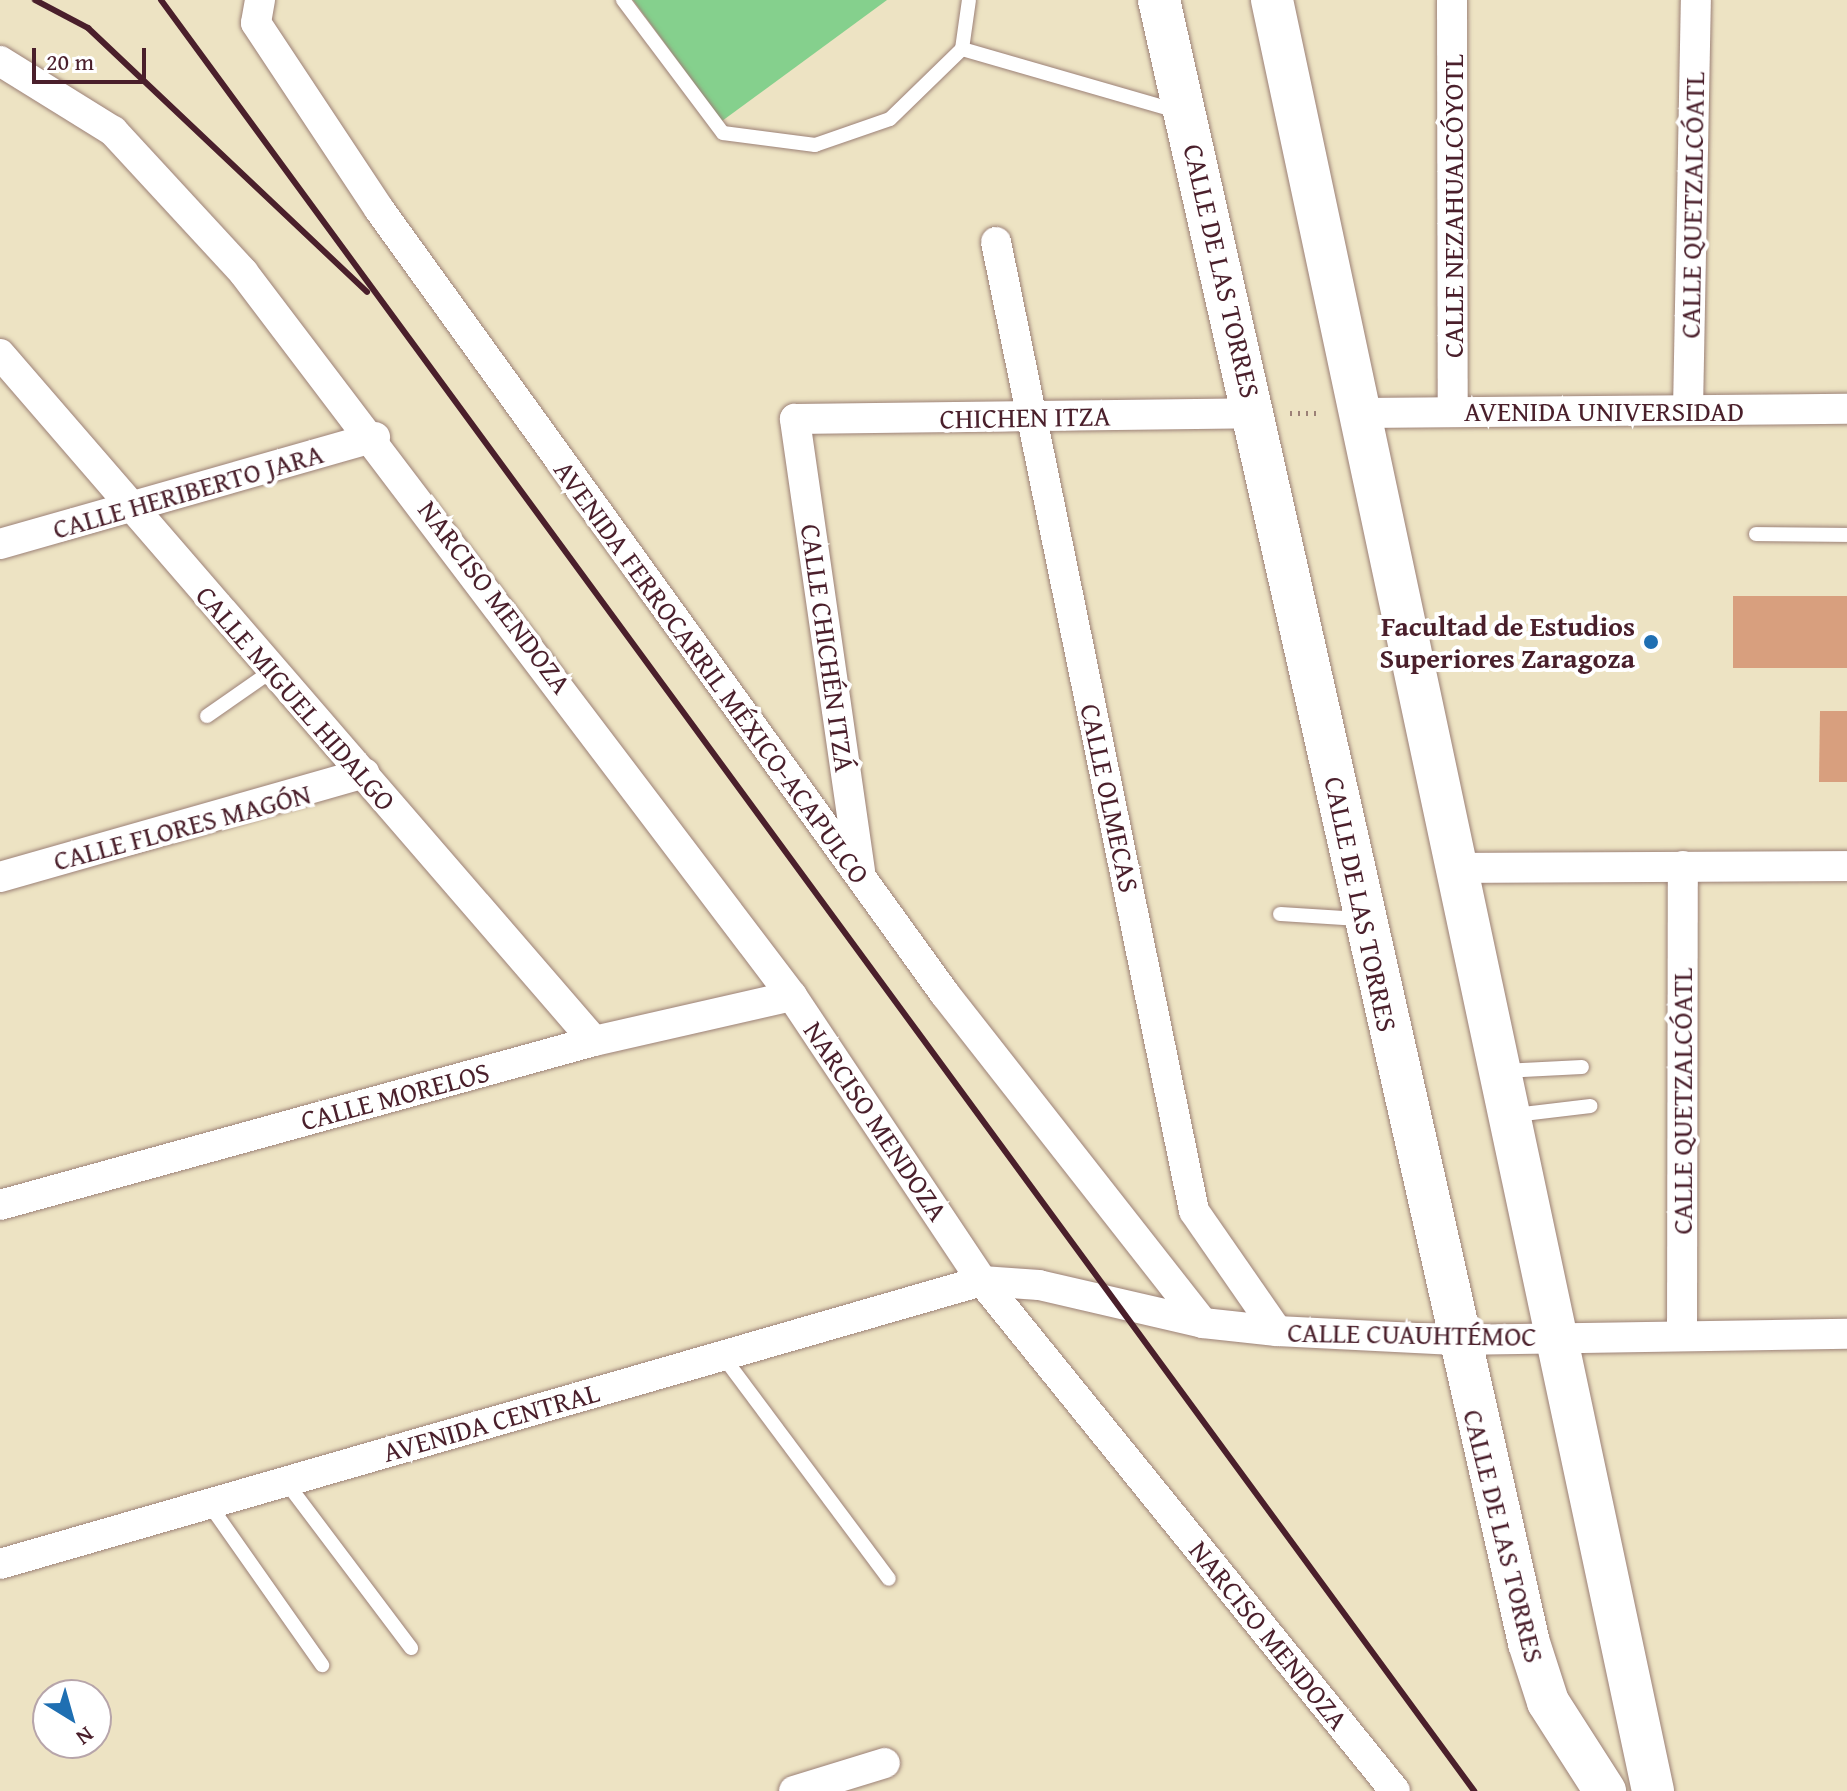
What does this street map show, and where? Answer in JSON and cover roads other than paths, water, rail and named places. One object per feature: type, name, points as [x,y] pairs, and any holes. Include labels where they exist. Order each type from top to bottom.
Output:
[{"type":"main road","name":"CALLE DE LAS TORRES","points":[[1159,0],[1256,413],[1455,1340],[1548,1702],[1605,1791]]},
{"type":"main road","points":[[1272,0],[1653,1791]]},
{"type":"street","name":"AVENIDA FERROCARRIL MÉXICO-ACAPULCO","points":[[260,0],[256,23],[379,209],[861,877],[1203,1323]]},
{"type":"street","name":"CALLE NEZAHUALCÓYOTL","points":[[1452,0],[1453,412]]},
{"type":"street","name":"CALLE QUETZALCÓATL","points":[[1688,410],[1696,0]]},
{"type":"street","name":"NARCISO MENDOZA","points":[[0,61],[113,131],[243,272],[375,437],[792,996],[982,1281],[1395,1791]]},
{"type":"street","name":"CALLE OLMECAS","points":[[996,242],[1194,1211],[1277,1331]]},
{"type":"street","name":"CALLE MIGUEL HIDALGO","points":[[0,354],[129,508],[364,773],[594,1041]]},
{"type":"street","name":"AVENIDA UNIVERSIDAD","points":[[1361,413],[1847,409]]},
{"type":"street","name":"CHICHEN ITZA","points":[[795,419],[1256,413]]},
{"type":"street","name":"CALLE CHICHÉN ITZÁ","points":[[795,419],[861,877]]},
{"type":"street","name":"CALLE HERIBERTO JARA","points":[[0,544],[375,437]]},
{"type":"street","name":"CALLE FLORES MAGÓN","points":[[0,877],[364,773]]},
{"type":"street","name":"CALLE QUETZALCÓATL","points":[[1682,1335],[1683,866]]},
{"type":"street","points":[[1459,868],[1847,866]]},
{"type":"street","name":"CALLE MORELOS","points":[[0,1205],[594,1041],[792,996]]},
{"type":"street","name":"CALLE CUAUHTÉMOC","points":[[982,1281],[1039,1285],[1203,1323],[1277,1331],[1455,1340],[1847,1334]]},
{"type":"street","name":"AVENIDA CENTRAL","points":[[0,1564],[982,1281]]},
{"type":"street","points":[[794,1791],[885,1763]]},
{"type":"lane","points":[[623,0],[723,133],[815,145],[890,119],[962,49],[969,0]]},
{"type":"lane","points":[[962,49],[1186,114]]},
{"type":"lane","points":[[1756,534],[1847,535]]},
{"type":"lane","points":[[207,716],[273,670]]},
{"type":"lane","points":[[1280,914],[1365,920]]},
{"type":"lane","points":[[1501,1071],[1582,1067]]},
{"type":"lane","points":[[1510,1116],[1590,1106]]},
{"type":"lane","points":[[722,1355],[889,1579]]},
{"type":"lane","points":[[286,1481],[411,1648]]},
{"type":"lane","points":[[209,1504],[322,1665]]},
{"type":"railway","points":[[35,0],[88,28],[367,292]]},
{"type":"railway","points":[[161,0],[1474,1791]]},
{"type":"place","name":"Facultad de Estudios Superiores Zaragoza","points":[[1651,642]]}]
